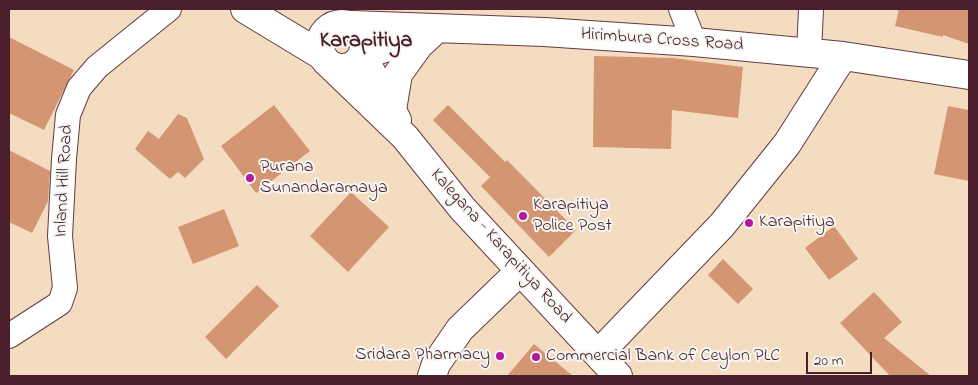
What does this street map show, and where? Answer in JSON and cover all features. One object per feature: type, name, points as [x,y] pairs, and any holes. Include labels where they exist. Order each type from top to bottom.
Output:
[{"type":"main road","name":"Hirimbura Cross Road","points":[[254,14],[342,25],[440,31],[544,32],[694,42],[844,56],[969,75]]},
{"type":"main road","name":"Kalegana - Karapitiya Road","points":[[254,14],[325,60],[405,137],[462,208],[519,272],[618,376]]},
{"type":"main road","points":[[362,57],[364,38],[342,25],[320,39],[325,60],[346,68],[362,57],[440,31]]},
{"type":"main road","points":[[392,110],[398,74],[419,45],[440,31]]},
{"type":"main road","points":[[598,354],[722,225],[787,144],[844,56]]},
{"type":"main road","name":"Kalegana - Karapitiya Road","points":[[362,57],[405,137]]},
{"type":"main road","points":[[432,376],[436,364],[460,329],[519,272]]},
{"type":"street","name":"Inland Hill Road","points":[[9,336],[60,303],[65,288],[60,236],[64,159],[68,115],[79,88],[97,67],[169,9]]},
{"type":"street","points":[[681,9],[694,42]]},
{"type":"street","points":[[809,52],[810,9]]},
{"type":"building","points":[[899,9],[969,9],[969,44],[943,35],[943,37],[895,26]]},
{"type":"building","points":[[9,37],[74,70],[44,130],[9,113]]},
{"type":"building","points":[[594,56],[673,58],[743,67],[738,118],[672,110],[671,149],[593,147]]},
{"type":"building","points":[[274,105],[310,151],[256,193],[221,146]]},
{"type":"building","points":[[448,105],[505,162],[507,160],[576,230],[549,257],[481,186],[490,177],[433,120]]},
{"type":"building","points":[[948,106],[969,110],[969,181],[934,174]]},
{"type":"building","points":[[178,114],[187,118],[204,159],[185,178],[178,172],[170,179],[135,149],[148,131],[159,139]]},
{"type":"building","points":[[9,150],[50,171],[48,201],[32,233],[9,222]]},
{"type":"building","points":[[351,192],[389,227],[348,272],[310,236]]},
{"type":"building","points":[[224,209],[239,246],[193,264],[178,227]]},
{"type":"building","points":[[834,226],[858,259],[829,280],[805,248]]},
{"type":"building","points":[[723,259],[753,289],[738,304],[708,275]]},
{"type":"building","points":[[257,285],[279,306],[226,359],[205,337]]},
{"type":"building","points":[[874,292],[902,322],[884,338],[931,376],[890,376],[840,323]]},
{"type":"building","name":"Commercial Bank of Ceylon PLC","points":[[534,344],[573,376],[507,376]]},
{"type":"place","name":"Purana Sunandaramaya","points":[[250,178]]},
{"type":"place","name":"Karapitiya Police Post","points":[[523,216]]},
{"type":"place","name":"Karapitiya","points":[[749,223]]},
{"type":"place","name":"Sridara Pharmacy","points":[[500,356]]},
{"type":"place","name":"Commercial Bank of Ceylon PLC","points":[[536,357]]},
{"type":"district","name":"Karapitiya","points":[[366,42]]}]
